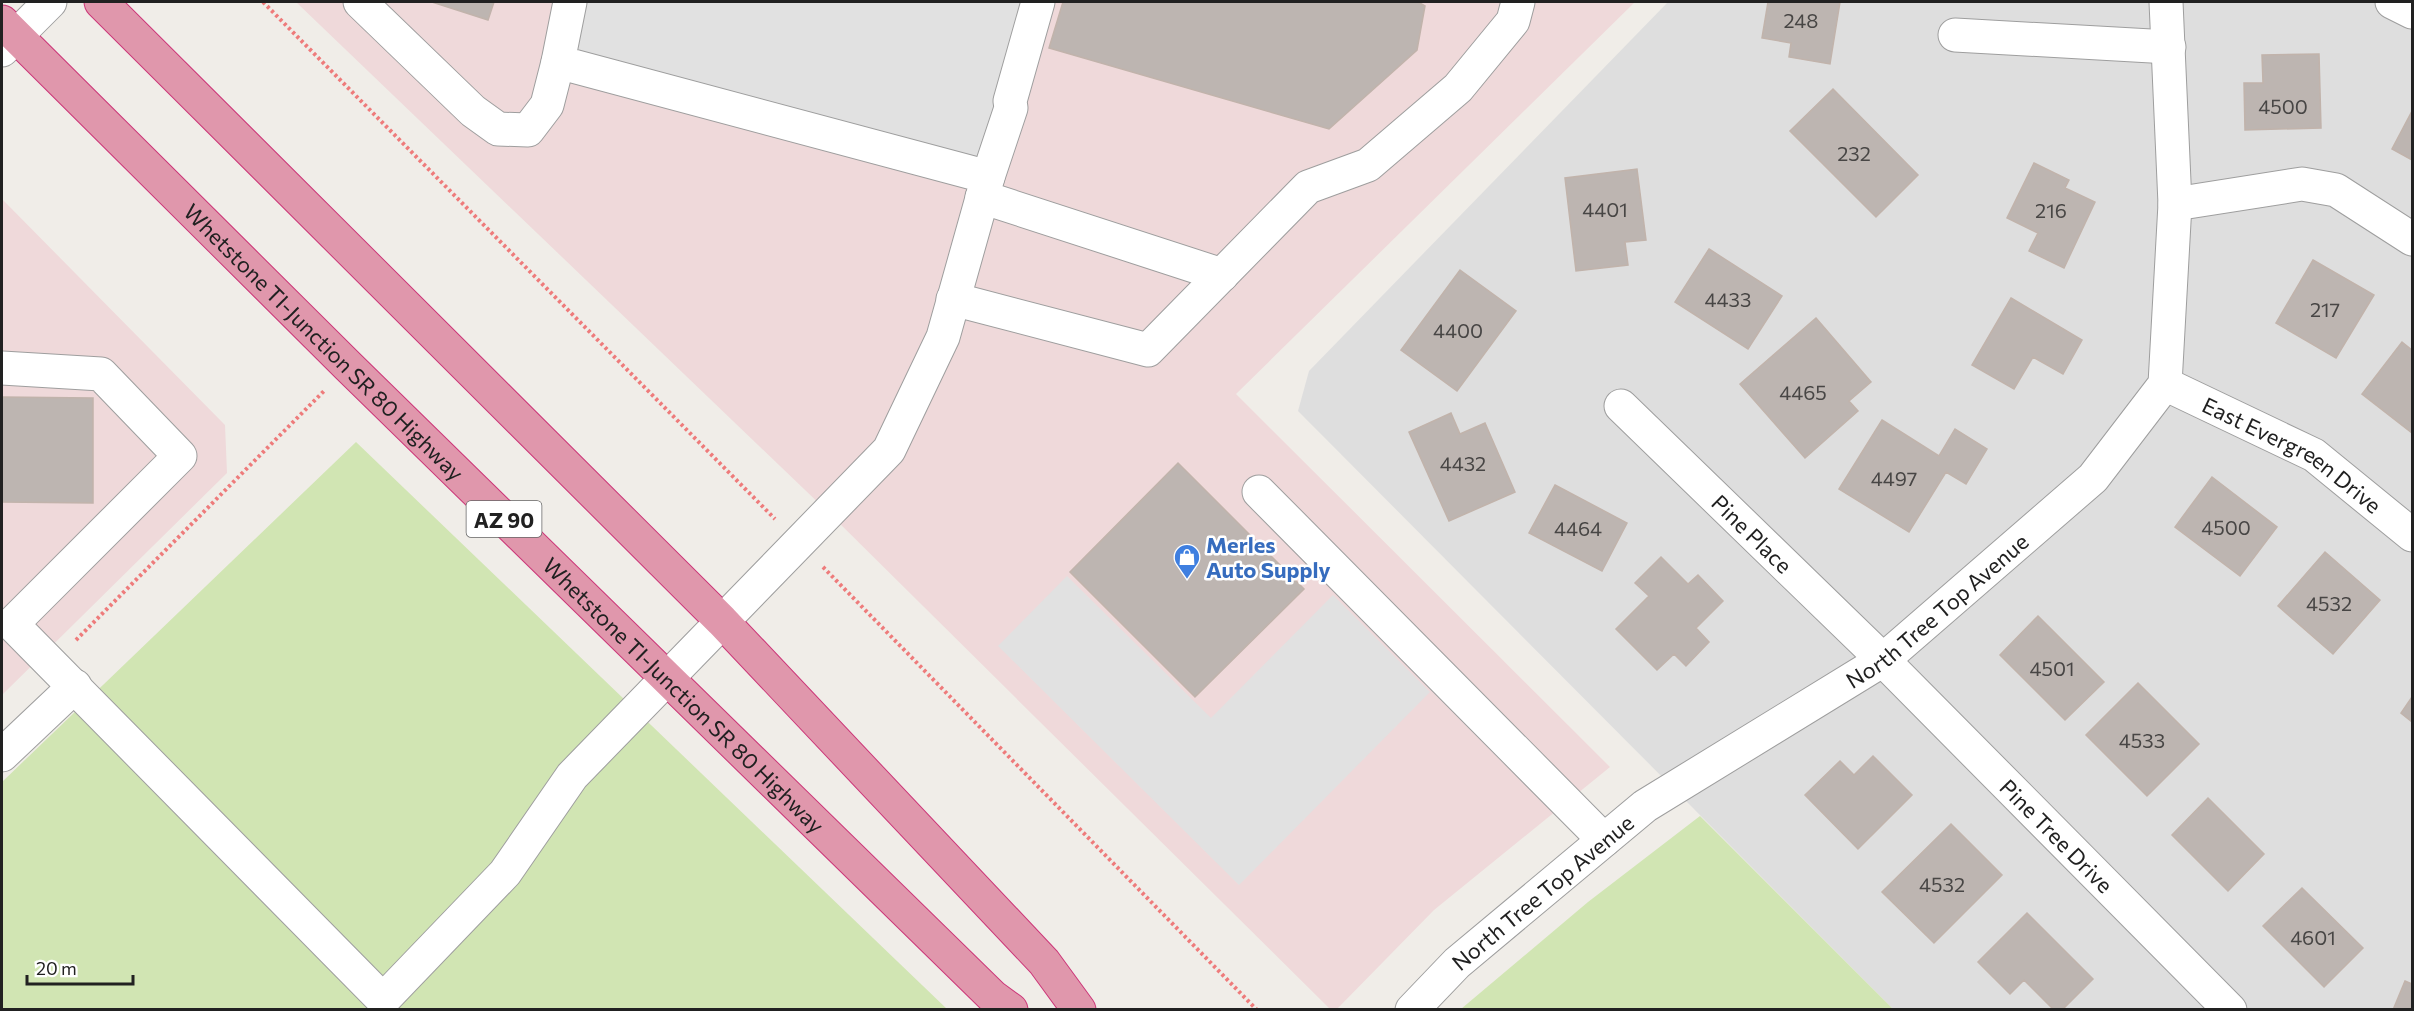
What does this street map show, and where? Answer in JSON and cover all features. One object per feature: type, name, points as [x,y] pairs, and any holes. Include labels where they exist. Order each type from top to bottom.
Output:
[{"type":"highway","points":[[101,2],[722,621],[1044,962],[1079,1010]]},
{"type":"highway","name":"Whetstone TI-Junction SR 80 Highway","points":[[6,36],[348,366],[993,997],[1011,1010]]},
{"type":"street","points":[[6,36],[50,2]]},
{"type":"street","points":[[360,2],[473,111],[498,129],[528,130],[548,105],[570,2]]},
{"type":"street","points":[[2,368],[101,374],[180,456],[7,625],[64,674],[383,1000],[505,873],[572,776],[889,450],[943,337],[985,187],[1011,108],[1010,101],[1038,2]]},
{"type":"street","points":[[953,299],[1148,350],[1308,187],[1368,165],[1458,88],[1513,21],[1518,2]]},
{"type":"street","points":[[2165,384],[2175,204],[2166,2]]},
{"type":"street","points":[[2392,2],[2412,12]]},
{"type":"street","points":[[1955,35],[2169,47]]},
{"type":"street","points":[[558,62],[985,187],[1222,274]]},
{"type":"street","points":[[2175,204],[2302,184],[2336,190],[2412,239]]},
{"type":"street","name":"East Evergreen Drive","points":[[2165,384],[2314,455],[2412,535]]},
{"type":"street","name":"North Tree Top Avenue","points":[[1412,1010],[1457,963],[1645,806],[1883,660],[2093,478],[2165,384]]},
{"type":"street","name":"Pine Place","points":[[1621,406],[1883,660]]},
{"type":"street","points":[[1259,492],[1604,840]]},
{"type":"street","name":"Pine Tree Drive","points":[[1883,660],[2230,1010]]},
{"type":"street","points":[[2,755],[64,674]]},
{"type":"path","points":[[263,2],[1257,1010]]},
{"type":"path","points":[[64,674],[348,366]]},
{"type":"shaded area","points":[[296,2],[1635,2],[1236,394],[1610,767],[1434,910],[1337,1009],[1330,1009],[828,512]]},
{"type":"shaded area","points":[[570,2],[1038,2],[988,177],[558,62]]},
{"type":"shaded area","points":[[1668,2],[2412,2],[2412,1009],[1893,1009],[1298,411],[1309,371]]},
{"type":"shaded area","points":[[2,199],[225,425],[227,473],[2,695]]},
{"type":"shaded area","points":[[1067,576],[1211,718],[1333,595],[1430,692],[1239,885],[998,646]]},
{"type":"green space","points":[[356,442],[947,1009],[2,1010],[2,782]]},
{"type":"green space","points":[[1700,816],[1893,1009],[1461,1009],[1588,902]]},
{"type":"building","points":[[432,2],[494,2],[488,20]]},
{"type":"building","points":[[1063,2],[1418,2],[1425,6],[1417,50],[1329,129],[1049,48]]},
{"type":"building","points":[[1768,2],[1840,2],[1830,64],[1789,57],[1791,43],[1762,38]]},
{"type":"building","points":[[2319,54],[2321,128],[2245,130],[2244,83],[2263,83],[2262,55]]},
{"type":"building","points":[[1833,89],[1918,175],[1876,217],[1790,131]]},
{"type":"building","points":[[2412,111],[2412,160],[2392,149]]},
{"type":"building","points":[[2034,163],[2069,180],[2065,188],[2095,202],[2064,268],[2029,251],[2038,233],[2007,218]]},
{"type":"building","points":[[1637,169],[1646,240],[1625,242],[1628,265],[1576,271],[1565,178]]},
{"type":"building","points":[[1709,249],[1782,296],[1748,349],[1675,302]]},
{"type":"building","points":[[2313,260],[2374,295],[2336,358],[2276,323]]},
{"type":"building","points":[[1460,270],[1516,311],[1457,391],[1401,350]]},
{"type":"building","points":[[2011,298],[2082,340],[2063,374],[2033,357],[2014,389],[1972,365]]},
{"type":"building","points":[[1816,318],[1871,382],[1849,401],[1858,411],[1805,458],[1740,384]]},
{"type":"building","points":[[2402,342],[2412,350],[2412,433],[2362,394]]},
{"type":"building","points":[[2,397],[93,398],[93,503],[2,502]]},
{"type":"building","points":[[1451,413],[1460,434],[1485,423],[1515,492],[1449,521],[1409,432]]},
{"type":"building","points":[[1882,420],[1939,456],[1955,429],[1987,449],[1966,484],[1946,472],[1909,532],[1839,489]]},
{"type":"building","name":"Merles Auto Supply","points":[[1178,463],[1304,589],[1195,697],[1070,572]]},
{"type":"building","points":[[2212,477],[2277,527],[2240,576],[2175,527]]},
{"type":"building","points":[[1555,485],[1627,523],[1602,571],[1529,533]]},
{"type":"building","points":[[2325,552],[2380,600],[2333,654],[2278,606]]},
{"type":"building","points":[[1661,557],[1688,584],[1698,575],[1723,601],[1696,628],[1709,642],[1686,666],[1674,654],[1657,670],[1616,629],[1649,596],[1635,583]]},
{"type":"building","points":[[2038,616],[2104,682],[2065,720],[2000,655]]},
{"type":"building","points":[[2138,683],[2199,744],[2147,796],[2086,735]]},
{"type":"building","points":[[2412,697],[2412,722],[2401,713]]},
{"type":"building","points":[[1873,756],[1912,795],[1858,849],[1805,795],[1840,761],[1854,775]]},
{"type":"building","points":[[2208,798],[2264,854],[2228,891],[2172,835]]},
{"type":"building","points":[[1951,824],[2002,875],[1934,943],[1882,892]]},
{"type":"building","points":[[2302,888],[2363,948],[2324,987],[2263,926]]},
{"type":"building","points":[[2027,913],[2093,979],[2062,1010],[2054,1010],[2024,980],[2010,994],[1978,962]]},
{"type":"building","points":[[2405,981],[2412,984],[2412,1010],[2393,1010]]},
{"type":"place","name":"Merles Auto Supply","points":[[1187,580]]}]
